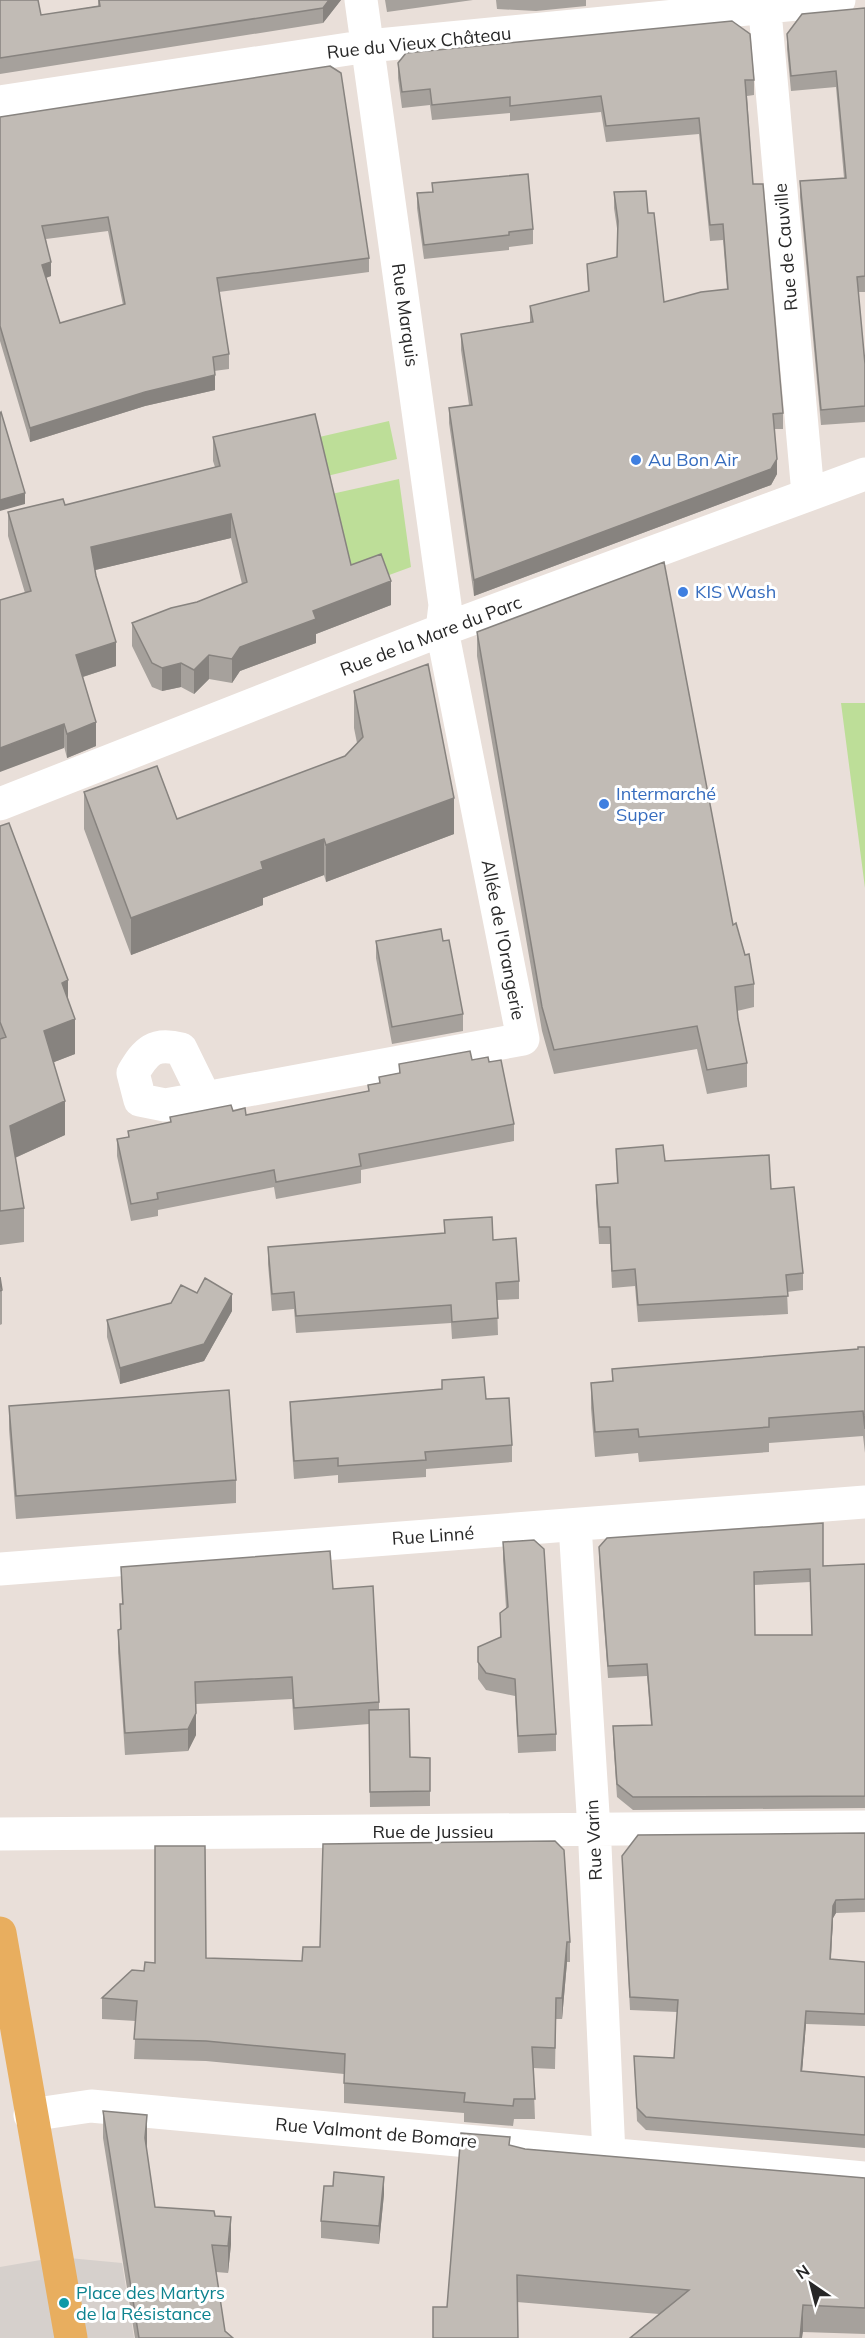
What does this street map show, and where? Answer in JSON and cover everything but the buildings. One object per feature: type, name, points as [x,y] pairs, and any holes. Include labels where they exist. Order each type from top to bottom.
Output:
[{"type":"main road","points":[[0,1934],[71,2338]]},
{"type":"street","name":"Rue Marquis","points":[[362,0],[445,605],[442,630]]},
{"type":"street","name":"Rue du Vieux Château","points":[[0,102],[369,46],[765,4],[840,0]]},
{"type":"street","name":"Rue de Cauville","points":[[765,4],[808,494]]},
{"type":"street","name":"Rue de la Mare du Parc","points":[[0,804],[442,630],[865,474]]},
{"type":"street","name":"Allée de l'Orangerie","points":[[205,1098],[523,1039],[442,630]]},
{"type":"street","name":"Rue Linné","points":[[0,1569],[865,1502]]},
{"type":"street","name":"Rue Varin","points":[[575,1525],[594,1831],[609,2155]]},
{"type":"street","name":"Rue de Jussieu","points":[[0,1834],[594,1831],[865,1827]]},
{"type":"street","name":"Rue Valmont de Bomare","points":[[30,2115],[91,2106],[865,2178]]},
{"type":"green space","points":[[389,421],[397,459],[323,477],[315,438]]},
{"type":"green space","points":[[399,479],[411,567],[351,589],[327,495]]},
{"type":"green space","points":[[841,703],[865,703],[865,888]]},
{"type":"shaded area","name":"Place des Martyrs de la Résistance","points":[[58,2257],[122,2263],[134,2338],[0,2338],[0,2267]]},
{"type":"place","name":"Au Bon Air","points":[[636,460]]},
{"type":"place","name":"KIS Wash","points":[[683,592]]},
{"type":"place","name":"Intermarché Super","points":[[604,804]]},
{"type":"place","name":"Place des Martyrs de la Résistance","points":[[64,2303]]}]
